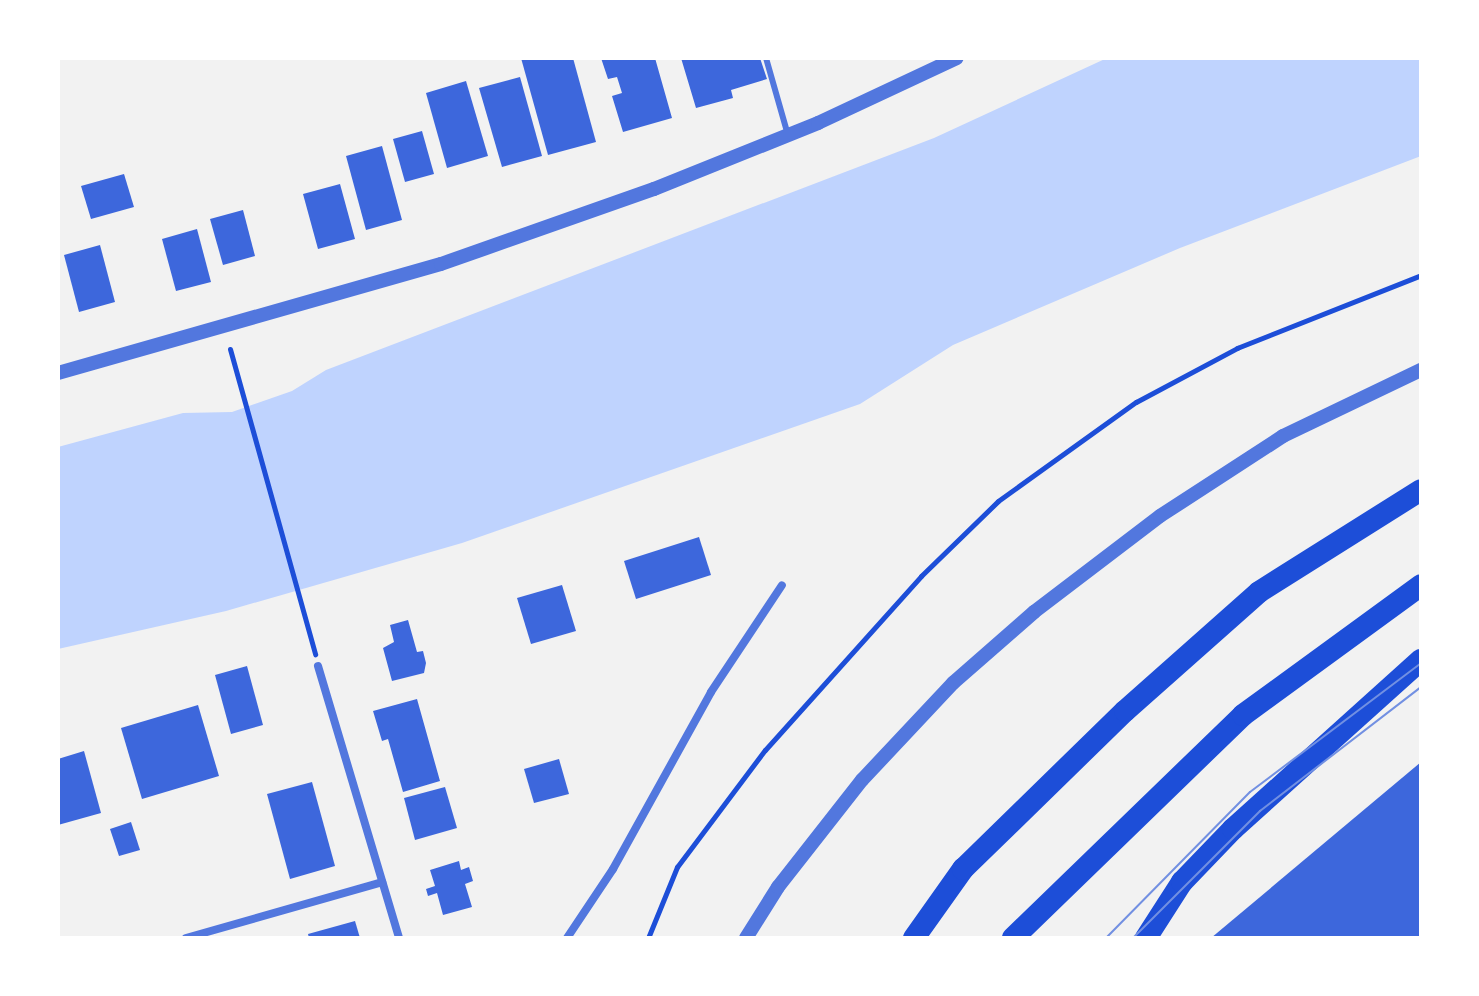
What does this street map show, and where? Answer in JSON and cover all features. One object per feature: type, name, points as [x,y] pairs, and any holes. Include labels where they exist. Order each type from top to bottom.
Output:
[{"type":"highway","points":[[914,938],[963,869],[1125,711],[1259,592],[1421,490]]},
{"type":"highway","points":[[1013,938],[1243,715],[1421,585]]},
{"type":"highway","points":[[1146,938],[1182,882],[1233,829],[1421,660]]},
{"type":"street","points":[[58,373],[441,264],[788,135],[957,58]]},
{"type":"street","points":[[746,938],[778,887],[862,780],[953,683],[1034,612],[1160,516],[1283,436],[1421,370]]},
{"type":"street","points":[[567,938],[613,869],[711,692],[782,585]]},
{"type":"street","points":[[318,666],[399,938]]},
{"type":"street","points":[[186,938],[382,882]]},
{"type":"lane","points":[[766,58],[788,135]]},
{"type":"path","points":[[648,938],[677,867],[765,750],[921,576],[998,501],[1148,395],[1237,348],[1421,275]]},
{"type":"path","points":[[230,349],[318,666]]},
{"type":"water","points":[[1107,58],[1421,58],[1421,156],[1180,248],[953,345],[860,404],[462,543],[226,611],[58,649],[58,447],[183,413],[232,412],[292,391],[326,370],[934,138]]},
{"type":"building","points":[[521,58],[573,58],[596,142],[548,155]]},
{"type":"building","points":[[601,58],[655,58],[672,118],[623,132],[612,96],[622,93],[617,77],[608,79]]},
{"type":"building","points":[[681,58],[760,58],[767,79],[731,90],[733,98],[696,108]]},
{"type":"building","points":[[520,77],[542,156],[502,167],[479,88]]},
{"type":"building","points":[[466,81],[488,156],[447,168],[426,93]]},
{"type":"building","points":[[422,131],[434,174],[405,182],[393,139]]},
{"type":"building","points":[[382,146],[402,220],[366,230],[346,156]]},
{"type":"building","points":[[124,174],[134,207],[91,219],[81,186]]},
{"type":"building","points":[[340,184],[355,239],[318,249],[303,194]]},
{"type":"building","points":[[243,210],[255,256],[223,265],[210,219]]},
{"type":"building","points":[[197,229],[211,282],[176,291],[162,239]]},
{"type":"building","points":[[100,245],[115,302],[79,312],[64,255]]},
{"type":"building","points":[[699,537],[711,575],[636,599],[624,561]]},
{"type":"building","points":[[562,585],[576,631],[531,644],[517,598]]},
{"type":"building","points":[[408,620],[417,652],[423,651],[426,663],[424,673],[392,681],[383,648],[394,642],[390,625]]},
{"type":"building","points":[[247,666],[263,725],[231,734],[215,675]]},
{"type":"building","points":[[417,699],[440,781],[403,792],[388,739],[382,741],[373,711]]},
{"type":"building","points":[[198,705],[219,776],[142,799],[121,728]]},
{"type":"building","points":[[84,751],[101,813],[58,825],[58,759]]},
{"type":"building","points":[[559,759],[569,794],[534,803],[524,769]]},
{"type":"building","points":[[1421,762],[1421,938],[1211,938]]},
{"type":"building","points":[[312,782],[335,866],[290,879],[267,794]]},
{"type":"building","points":[[445,787],[457,828],[415,840],[404,798]]},
{"type":"building","points":[[131,822],[140,850],[119,856],[110,829]]},
{"type":"building","points":[[459,861],[461,870],[469,867],[473,881],[465,884],[472,907],[443,915],[437,893],[428,896],[426,889],[435,886],[430,870]]},
{"type":"building","points":[[355,921],[360,938],[309,938],[308,934]]},
{"type":"tram line","points":[[1106,938],[1250,792],[1421,663]]},
{"type":"tram line","points":[[1133,938],[1260,811],[1421,687]]}]
